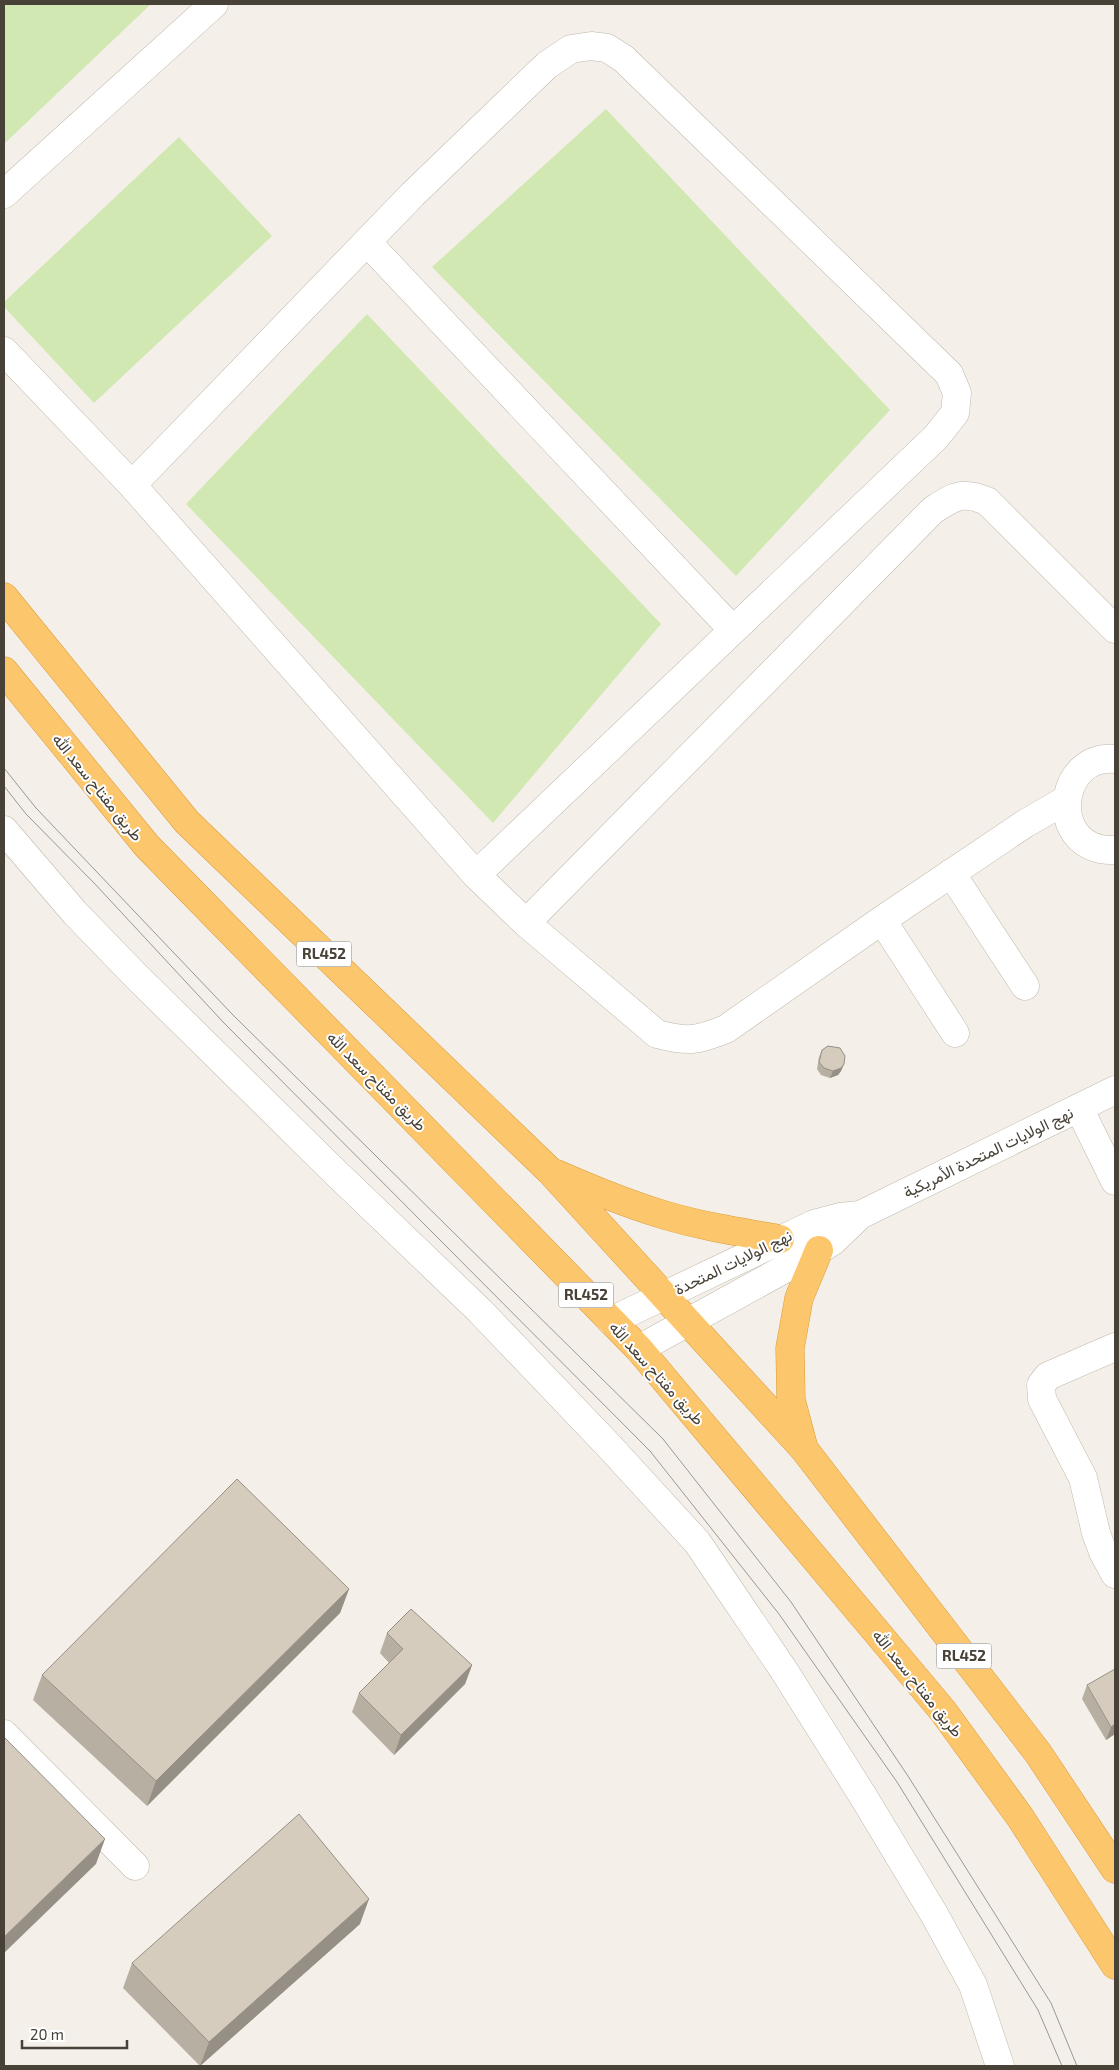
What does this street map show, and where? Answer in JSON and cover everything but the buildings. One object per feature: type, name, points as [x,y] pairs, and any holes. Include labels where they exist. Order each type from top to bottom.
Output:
[{"type":"highway","name":"RL452","points":[[4,597],[187,822],[550,1171],[804,1449],[1038,1753],[1115,1869]]},
{"type":"highway","name":"طريق مفتاح سعد الله","points":[[4,671],[146,846],[639,1349],[943,1711],[1020,1817],[1115,1965]]},
{"type":"highway","points":[[550,1171],[605,1195],[662,1214],[721,1229],[780,1239]]},
{"type":"highway","points":[[804,1449],[791,1400],[790,1348],[799,1298],[819,1250]]},
{"type":"street","points":[[4,194],[214,4]]},
{"type":"street","points":[[132,485],[420,188],[547,65],[571,49],[591,46],[606,48],[624,59],[949,374],[957,393],[955,413],[936,437],[476,875]]},
{"type":"street","points":[[367,242],[733,630]]},
{"type":"street","points":[[4,351],[132,485],[476,875],[526,923],[657,1034],[680,1040],[701,1039],[726,1029],[951,873],[1026,823],[1066,800]]},
{"type":"street","points":[[526,923],[933,510],[951,498],[970,495],[987,502],[1115,630]]},
{"type":"street","points":[[1113,756],[1092,763],[1079,772],[1070,785],[1066,800],[1067,816],[1074,831],[1085,842],[1100,849],[1115,850]]},
{"type":"street","points":[[4,830],[75,913],[136,976],[334,1172],[480,1311],[609,1446],[696,1542],[784,1669],[864,1796],[973,1985],[1000,2066]]},
{"type":"street","points":[[951,873],[1025,986]]},
{"type":"street","points":[[882,920],[955,1033]]},
{"type":"street","name":"نهج الولايات المتحدة الأمريكية","points":[[860,1215],[1115,1090]]},
{"type":"street","points":[[1079,1108],[1115,1181]]},
{"type":"street","points":[[639,1349],[819,1250],[833,1241],[860,1215]]},
{"type":"street","name":"نهج الولايات المتحدة","points":[[611,1321],[814,1224],[840,1217],[860,1215]]},
{"type":"street","points":[[1115,1346],[1048,1376],[1041,1385],[1042,1398],[1083,1478],[1096,1533],[1103,1552],[1115,1574]]},
{"type":"street","points":[[4,1734],[135,1866]]},
{"type":"street","points":[[990,2035],[991,2066]]},
{"type":"green space","points":[[4,4],[151,4],[4,144]]},
{"type":"green space","points":[[606,109],[890,410],[736,576],[432,267]]},
{"type":"green space","points":[[179,137],[272,236],[94,403],[4,307],[4,302]]},
{"type":"green space","points":[[367,314],[661,624],[493,823],[186,504]]},
{"type":"tram line","points":[[4,768],[36,808],[233,1015],[663,1439],[791,1602],[908,1776],[1051,2003],[1077,2066]]},
{"type":"tram line","points":[[4,786],[26,814],[95,884],[224,1023],[650,1451],[779,1614],[897,1782],[1038,2010],[1062,2066]]}]
